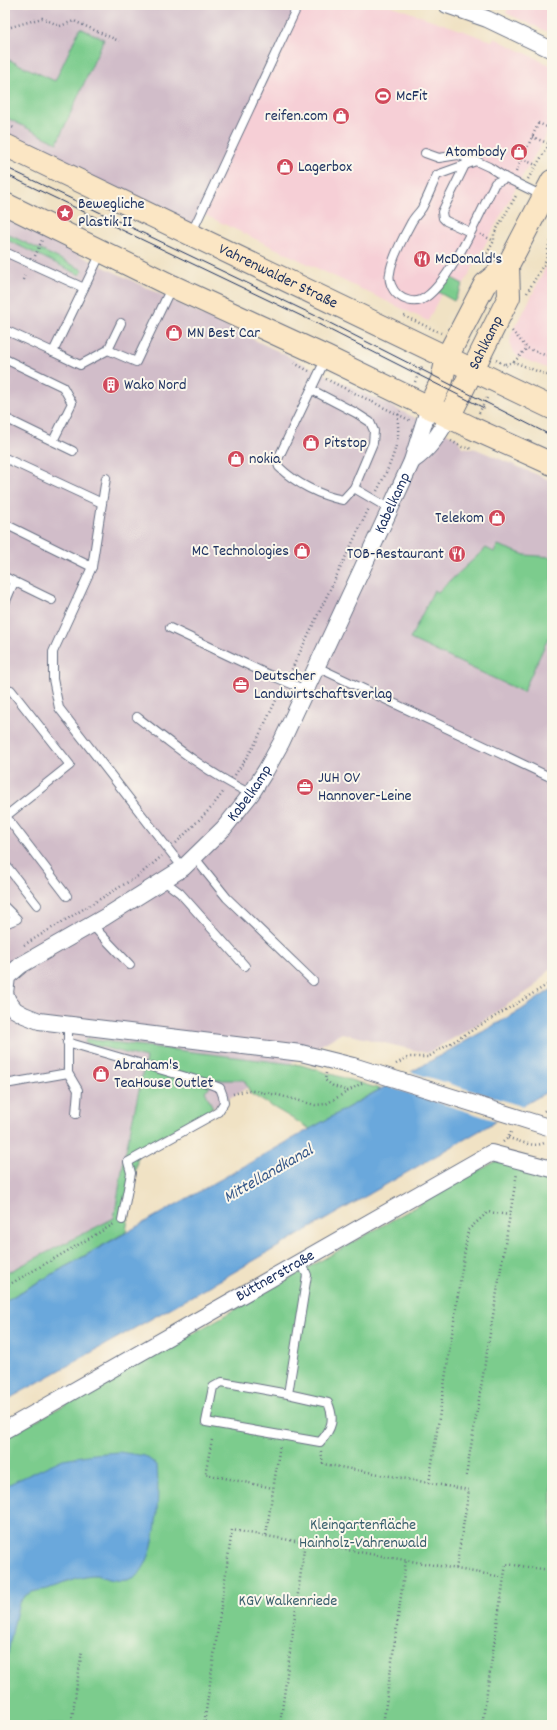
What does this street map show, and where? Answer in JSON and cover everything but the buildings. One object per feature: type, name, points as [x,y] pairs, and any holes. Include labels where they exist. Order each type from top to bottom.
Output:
[{"type":"main road","name":"Vahrenwalder Straße","points":[[5,145],[191,234],[434,340],[447,357],[472,370],[500,373],[552,408]]},
{"type":"main road","name":"Sahlkamp","points":[[429,407],[442,380],[447,357],[485,284],[508,265],[548,188]]},
{"type":"main road","points":[[5,204],[172,286],[326,357],[402,406],[429,407],[449,417],[467,438],[552,464]]},
{"type":"main road","name":"Sahlkamp","points":[[449,417],[509,297],[508,265]]},
{"type":"street","points":[[447,5],[484,11],[552,50]]},
{"type":"street","name":"Kabelkamp","points":[[68,1025],[39,1021],[16,1010],[8,1000],[5,993],[7,977],[21,965],[92,925],[164,881],[189,863],[224,828],[250,794],[281,743],[317,667],[412,461],[429,407]]},
{"type":"street","name":"Kabelkamp","points":[[412,461],[422,454],[438,435],[449,417]]},
{"type":"street","points":[[68,1025],[301,1053],[333,1060],[550,1131]]},
{"type":"street","name":"Büttnerstraße","points":[[5,1430],[491,1153],[552,1169]]},
{"type":"lane","points":[[191,234],[298,5]]},
{"type":"lane","points":[[425,154],[439,158],[458,155],[489,167],[506,178],[523,186],[548,188]]},
{"type":"lane","points":[[476,161],[438,175],[421,210],[411,222],[392,264],[389,274],[390,284],[396,294],[414,301],[422,299],[431,292],[452,268],[495,183],[506,178]]},
{"type":"lane","points":[[465,165],[442,212],[443,218],[470,232]]},
{"type":"lane","points":[[53,352],[102,251]]},
{"type":"lane","points":[[5,252],[84,288]]},
{"type":"lane","points":[[108,350],[136,362],[172,286]]},
{"type":"lane","points":[[5,330],[80,365],[108,350],[121,323]]},
{"type":"lane","points":[[312,390],[370,422],[374,431],[373,443],[354,488],[344,500],[332,498],[304,485],[278,467],[277,461],[312,390],[326,357]]},
{"type":"lane","points":[[5,359],[63,387],[72,403],[53,441]]},
{"type":"lane","points":[[5,418],[73,450]]},
{"type":"lane","points":[[5,458],[102,503]]},
{"type":"lane","points":[[106,478],[92,567],[54,652],[53,678],[59,708],[169,850],[189,863],[313,981]]},
{"type":"lane","points":[[354,488],[390,509]]},
{"type":"lane","points":[[5,524],[92,567]]},
{"type":"lane","points":[[5,577],[52,600]]},
{"type":"lane","points":[[5,603],[14,582]]},
{"type":"lane","points":[[170,628],[306,690]]},
{"type":"lane","points":[[317,667],[552,778]]},
{"type":"lane","points":[[11,690],[70,765],[5,816],[67,896]]},
{"type":"lane","points":[[137,717],[190,758],[250,794]]},
{"type":"lane","points":[[5,864],[37,905]]},
{"type":"lane","points":[[164,881],[180,893],[245,966]]},
{"type":"lane","points":[[5,907],[16,919],[5,924]]},
{"type":"lane","points":[[92,925],[130,965]]},
{"type":"lane","points":[[68,1025],[68,1073],[78,1090],[76,1114]]},
{"type":"lane","points":[[68,1042],[210,1084],[220,1088],[223,1096],[224,1103],[218,1112],[128,1162],[131,1173],[122,1220]]},
{"type":"lane","points":[[5,1084],[68,1073]]},
{"type":"lane","points":[[288,1394],[307,1275],[302,1262]]},
{"type":"lane","points":[[222,1382],[288,1394],[328,1402],[332,1414],[329,1433],[320,1442],[206,1422],[213,1387],[222,1382]]},
{"type":"path","points":[[11,27],[42,18],[60,26],[74,21],[119,41]]},
{"type":"path","points":[[516,172],[539,122],[552,129]]},
{"type":"path","points":[[532,136],[550,144]]},
{"type":"path","points":[[479,267],[494,241],[494,234],[552,140]]},
{"type":"path","points":[[522,159],[536,165]]},
{"type":"path","points":[[19,948],[138,876],[169,850],[211,808],[230,783],[254,746],[373,500],[393,457],[402,406],[421,370],[434,340],[444,326]]},
{"type":"path","points":[[508,326],[527,348],[552,358]]},
{"type":"path","points":[[467,438],[500,373],[514,362],[527,348]]},
{"type":"path","points":[[514,362],[552,377]]},
{"type":"path","points":[[395,1065],[409,1057],[428,1057],[547,985],[552,976]]},
{"type":"path","points":[[333,1060],[325,1075],[325,1080],[333,1086],[348,1091]]},
{"type":"path","points":[[223,1096],[248,1090],[278,1094],[315,1105],[326,1104],[368,1080]]},
{"type":"path","points":[[508,1138],[539,1146],[550,1131]]},
{"type":"path","points":[[466,1476],[519,1161]]},
{"type":"path","points":[[429,1483],[468,1230],[488,1212],[510,1215]]},
{"type":"path","points":[[5,1287],[122,1220]]},
{"type":"path","points":[[266,1535],[281,1436]]},
{"type":"path","points":[[212,1440],[205,1474],[273,1488]]},
{"type":"path","points":[[320,1442],[323,1464],[469,1490],[456,1569]]},
{"type":"path","points":[[5,1509],[9,1517]]},
{"type":"path","points":[[204,1725],[232,1530],[503,1577]]},
{"type":"path","points":[[280,1725],[305,1542]]},
{"type":"path","points":[[383,1725],[406,1560]]},
{"type":"path","points":[[482,1725],[506,1564],[550,1570]]},
{"type":"path","points":[[71,1725],[82,1650]]},
{"type":"shaded area","points":[[5,5],[303,5],[193,236],[5,144]]},
{"type":"shaded area","points":[[303,5],[389,5],[492,41],[494,38],[552,66],[552,126],[515,189],[455,301],[441,294],[428,321],[203,214]]},
{"type":"shaded area","points":[[510,5],[552,5],[552,34],[506,13]]},
{"type":"shaded area","points":[[5,219],[457,438],[462,447],[476,449],[552,481],[552,966],[533,988],[470,1029],[427,1053],[342,1033],[124,1159],[114,1218],[5,1274]]},
{"type":"shaded area","points":[[552,254],[552,370],[518,357],[512,350],[510,344],[511,334]]},
{"type":"green space","points":[[80,28],[104,39],[57,143],[5,117],[5,58],[55,81]]},
{"type":"green space","points":[[5,233],[83,270],[80,275],[5,239]]},
{"type":"green space","points":[[448,276],[463,284],[454,301],[436,291]]},
{"type":"green space","points":[[498,545],[525,555],[552,557],[552,630],[523,692],[410,639],[434,590],[438,592],[486,548],[494,552]]},
{"type":"green space","points":[[86,1039],[301,1065],[380,1089],[310,1129],[251,1094],[244,1080],[217,1080],[205,1091],[213,1108],[138,1151],[126,1232],[5,1301],[5,1274],[114,1218],[124,1159],[146,1058],[85,1043]]},
{"type":"green space","name":"Kleingartenfläche Hainholz-Vahrenwald","points":[[496,1161],[552,1176],[552,1725],[5,1725],[5,1438],[206,1326]]},
{"type":"water","name":"Mittellandkanal","points":[[552,989],[552,1089],[222,1279],[5,1401],[5,1301],[521,1010]]},
{"type":"water","points":[[119,1452],[145,1456],[157,1465],[158,1493],[155,1530],[151,1548],[145,1564],[137,1575],[126,1581],[112,1581],[97,1576],[92,1576],[73,1580],[27,1594],[19,1604],[14,1621],[5,1668],[5,1486],[63,1459]]},
{"type":"pier","points":[[408,1071],[525,1107],[500,1122],[383,1085]]},
{"type":"tram line","points":[[5,167],[316,316],[552,436]]},
{"type":"tram line","points":[[5,174],[314,322],[484,408]]},
{"type":"place","name":"McFit","points":[[383,96]]},
{"type":"place","name":"reifen.com","points":[[341,116]]},
{"type":"place","name":"Atombody","points":[[519,152]]},
{"type":"place","name":"Lagerbox","points":[[285,167]]},
{"type":"place","name":"Bewegliche Plastik II","points":[[65,213]]},
{"type":"place","name":"McDonald's","points":[[422,259]]},
{"type":"place","name":"MN Best Car","points":[[174,333]]},
{"type":"place","name":"Wako Nord","points":[[111,385]]},
{"type":"place","name":"Pitstop","points":[[311,443]]},
{"type":"place","name":"nokia","points":[[236,459]]},
{"type":"place","name":"Telekom","points":[[497,518]]},
{"type":"place","name":"MC Technologies","points":[[302,551]]},
{"type":"place","name":"TOB-Restaurant","points":[[457,554]]},
{"type":"place","name":"Deutscher Landwirtschaftsverlag","points":[[241,685]]},
{"type":"place","name":"JUH OV Hannover-Leine","points":[[305,787]]},
{"type":"place","name":"Abraham's TeaHouse Outlet","points":[[101,1074]]},
{"type":"park label","name":"KGV Walkenriede","points":[[288,1601]]}]
